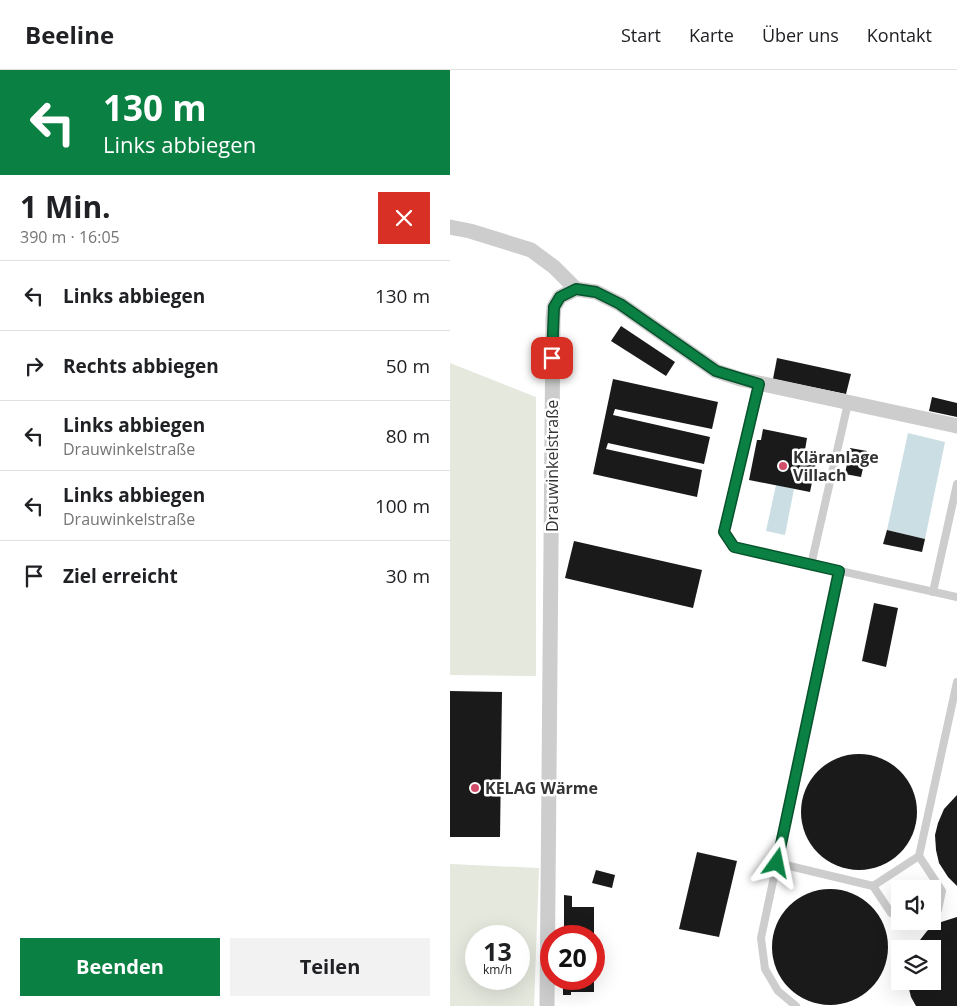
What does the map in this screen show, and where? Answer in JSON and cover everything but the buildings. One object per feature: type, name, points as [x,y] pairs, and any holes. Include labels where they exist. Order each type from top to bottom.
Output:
[{"type":"street","points":[[450,227],[470,231],[531,250],[554,267],[576,289],[596,292],[620,304],[716,371],[759,384],[957,426]]},
{"type":"street","name":"Drauwinkelstraße","points":[[547,1006],[553,319],[554,307],[560,297],[576,289]]},
{"type":"lane","points":[[759,384],[724,532],[734,547],[957,597]]},
{"type":"lane","points":[[810,565],[848,403]]},
{"type":"lane","points":[[933,592],[957,484]]},
{"type":"lane","points":[[796,1006],[778,991],[765,969],[761,938],[839,571]]},
{"type":"lane","points":[[873,886],[919,856],[957,682]]},
{"type":"lane","points":[[919,856],[935,880]]},
{"type":"lane","points":[[777,863],[873,886],[891,913]]},
{"type":"shaded area","points":[[450,363],[536,397],[536,676],[450,675]]},
{"type":"shaded area","points":[[908,433],[945,442],[925,539],[887,530]]},
{"type":"shaded area","points":[[776,485],[794,489],[785,535],[766,531]]},
{"type":"shaded area","points":[[450,864],[539,868],[534,1006],[450,1006]]},
{"type":"place","name":"Kläranlage Villach","points":[[783,466]]},
{"type":"place","name":"KELAG Wärme","points":[[475,788]]},
{"type":"route","points":[[552,358],[554,307],[560,297],[576,289],[596,292],[620,304],[716,371],[759,384],[724,532],[734,547],[839,571],[777,863]]}]
